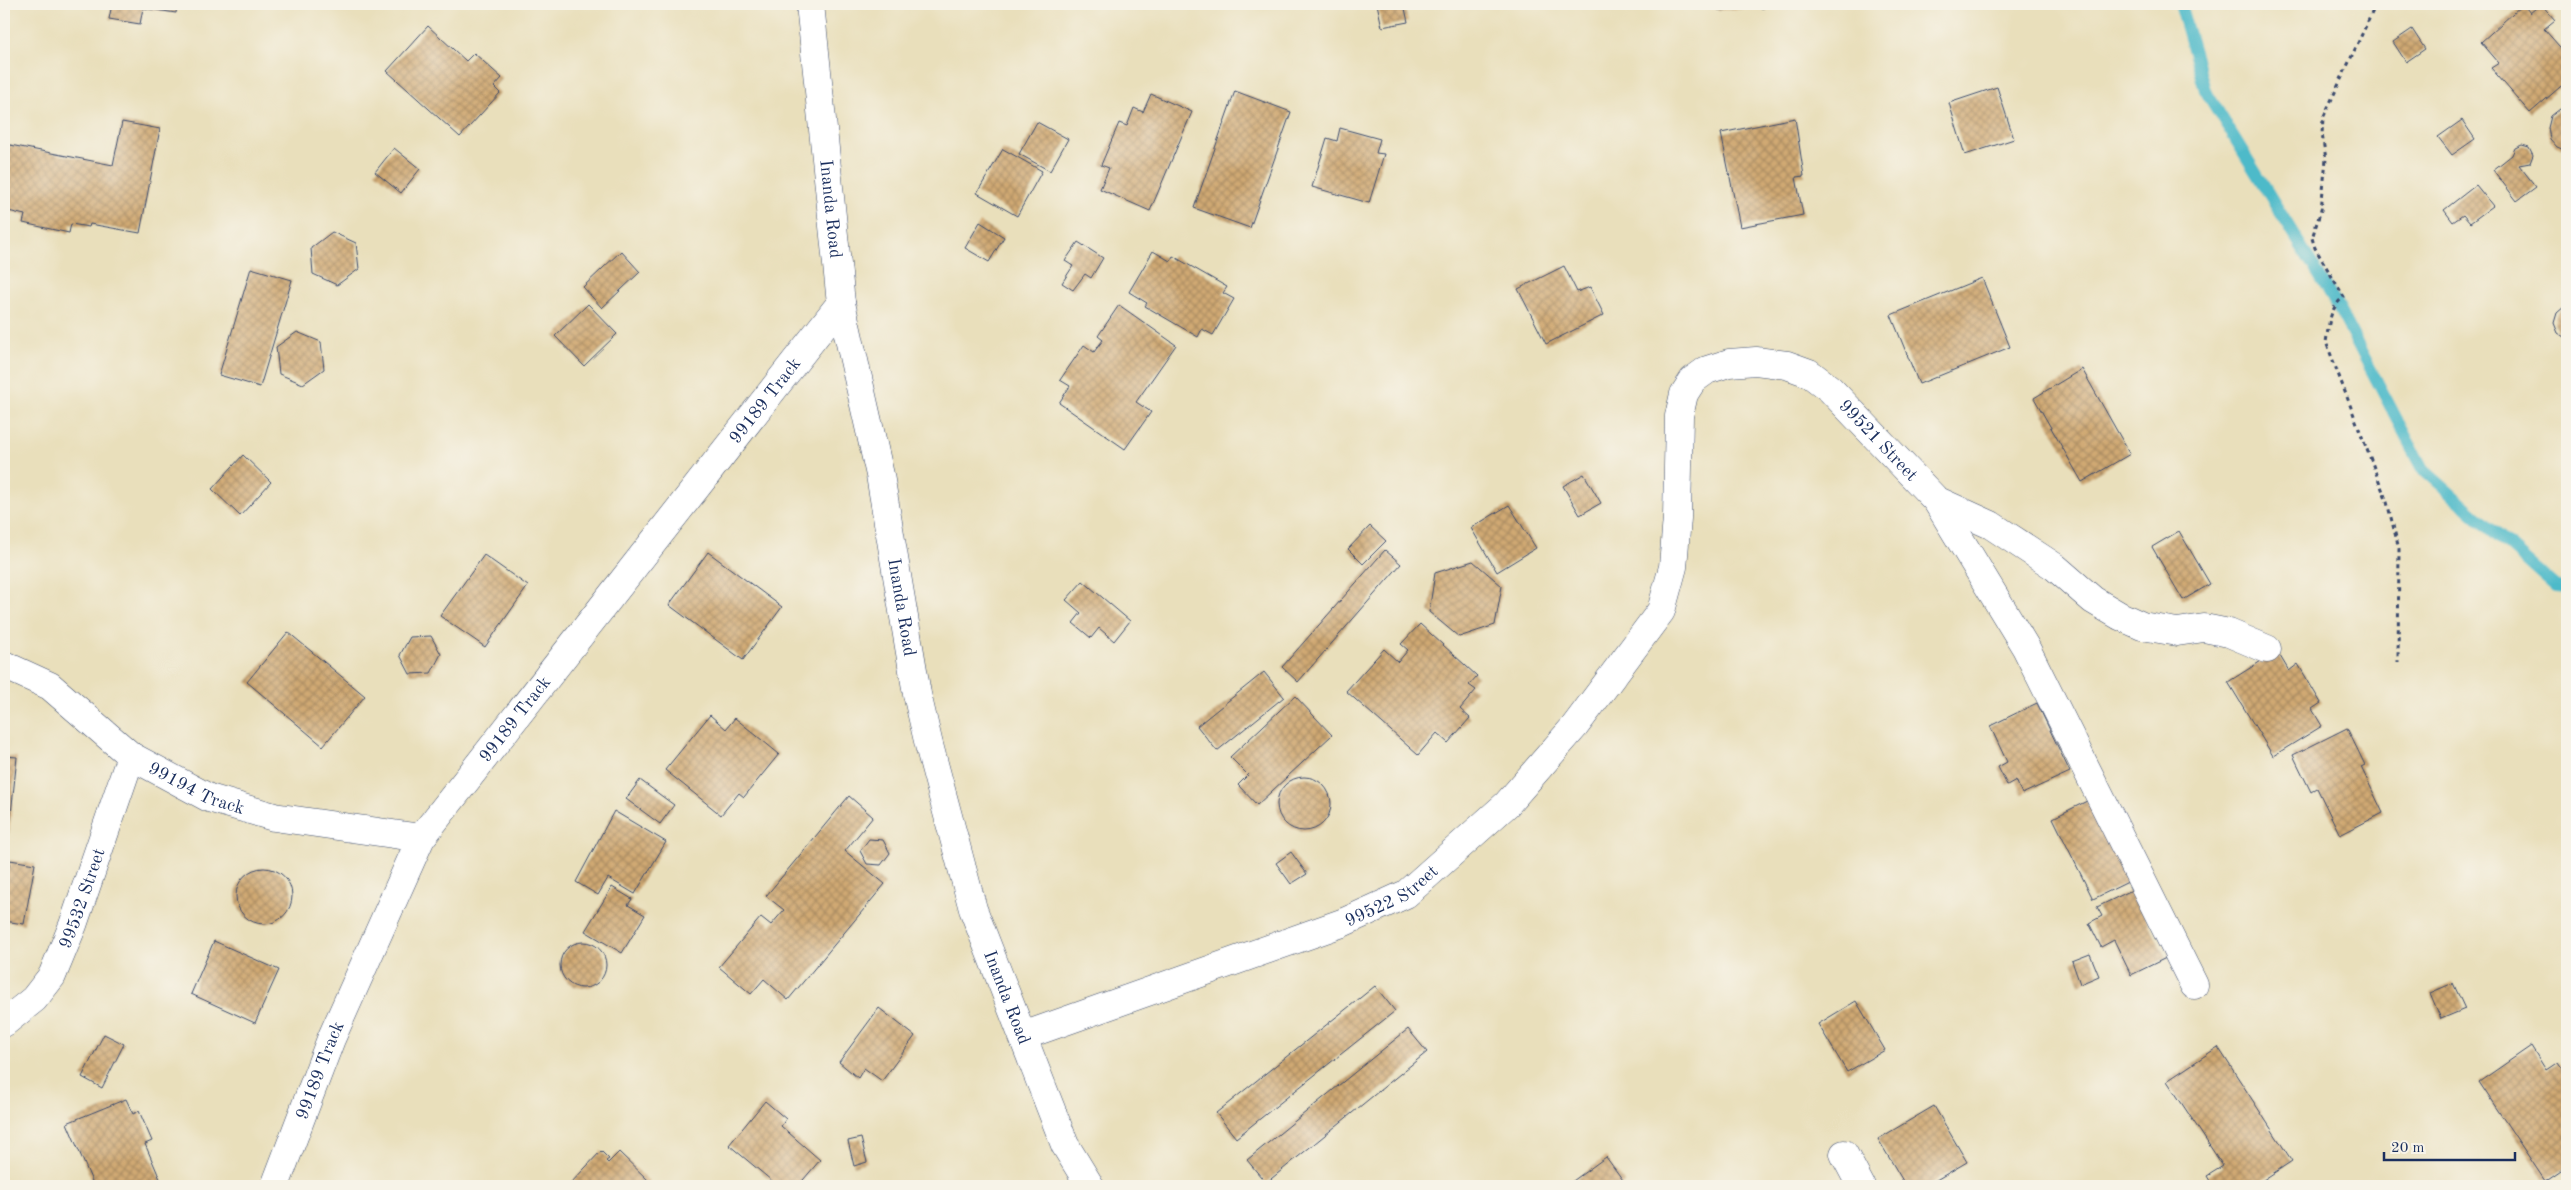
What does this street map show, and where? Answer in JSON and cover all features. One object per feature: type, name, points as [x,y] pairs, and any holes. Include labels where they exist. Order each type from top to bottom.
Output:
[{"type":"street","name":"Inanda Road","points":[[817,7],[841,304],[880,475],[918,694],[929,745],[973,909],[1065,1145],[1090,1186]]},
{"type":"street","name":"99189 Track","points":[[275,1186],[331,1040],[421,838],[841,304]]},
{"type":"street","name":"99521 Street","points":[[1661,612],[1673,567],[1677,518],[1679,416],[1684,394],[1693,380],[1707,370],[1729,363],[1756,361],[1787,364],[1809,373],[1830,388],[1936,500],[1991,525],[2055,567],[2093,600],[2120,616],[2142,626],[2177,632],[2204,628],[2229,633],[2267,649]]},
{"type":"street","points":[[1936,500],[2026,648],[2194,985]]},
{"type":"street","name":"99522 Street","points":[[1023,1036],[1342,923],[1406,894],[1507,804],[1575,726],[1661,612]]},
{"type":"street","name":"99194 Track","points":[[4,665],[50,686],[131,756],[209,798],[274,817],[421,838]]},
{"type":"street","name":"99532 Street","points":[[4,1023],[34,999],[52,976],[73,925],[131,756]]},
{"type":"street","points":[[1844,1154],[1860,1186]]},
{"type":"path","points":[[2376,4],[2333,101],[2323,118],[2322,134],[2326,159],[2321,210],[2312,238],[2318,254],[2344,297],[2336,303],[2330,316],[2326,342],[2386,502],[2399,549],[2398,662]]},
{"type":"building","points":[[112,4],[177,4],[176,13],[143,8],[140,24],[109,19]]},
{"type":"building","points":[[1377,4],[1404,4],[1408,22],[1382,27]]},
{"type":"building","points":[[1718,4],[1764,4],[1764,8],[1718,10]]},
{"type":"building","points":[[2523,4],[2530,13],[2541,4],[2555,20],[2544,29],[2567,55],[2567,81],[2530,113],[2491,68],[2499,63],[2481,42]]},
{"type":"building","points":[[428,26],[466,61],[474,53],[502,78],[494,87],[500,93],[460,137],[387,71]]},
{"type":"building","points":[[2412,29],[2425,49],[2406,62],[2393,42]]},
{"type":"building","points":[[1997,87],[2014,139],[1965,155],[1949,103]]},
{"type":"building","points":[[1235,91],[1291,112],[1250,228],[1194,208]]},
{"type":"building","points":[[1151,94],[1192,112],[1150,211],[1100,189],[1109,168],[1101,165],[1119,123],[1127,126],[1134,108],[1143,112]]},
{"type":"building","points":[[2567,108],[2567,151],[2557,147],[2550,139],[2548,128],[2551,116],[2560,109]]},
{"type":"building","points":[[1795,118],[1804,176],[1796,177],[1803,215],[1740,227],[1721,133]]},
{"type":"building","points":[[2462,120],[2475,139],[2452,155],[2438,137]]},
{"type":"building","points":[[122,122],[160,129],[140,233],[90,224],[89,227],[71,224],[69,233],[23,223],[25,215],[4,210],[5,144],[113,165]]},
{"type":"building","points":[[1037,122],[1068,139],[1050,171],[1019,154]]},
{"type":"building","points":[[1340,128],[1380,139],[1376,153],[1384,154],[1369,203],[1312,187],[1327,138],[1337,141]]},
{"type":"building","points":[[2522,145],[2529,147],[2533,155],[2530,163],[2519,165],[2536,187],[2517,201],[2493,170],[2512,155],[2515,148]]},
{"type":"building","points":[[394,148],[420,169],[401,193],[375,172]]},
{"type":"building","points":[[1003,149],[1042,171],[1017,216],[977,193]]},
{"type":"building","points":[[2476,185],[2493,206],[2470,223],[2463,215],[2453,222],[2444,210]]},
{"type":"building","points":[[980,222],[1004,237],[989,262],[965,248]]},
{"type":"building","points":[[332,232],[356,243],[359,269],[337,285],[313,274],[311,248]]},
{"type":"building","points":[[1078,242],[1103,258],[1091,278],[1085,274],[1073,290],[1062,283],[1073,266],[1065,261]]},
{"type":"building","points":[[621,251],[640,272],[602,308],[583,287]]},
{"type":"building","points":[[1153,251],[1170,261],[1173,256],[1227,287],[1223,293],[1234,299],[1213,335],[1202,329],[1198,337],[1145,306],[1147,303],[1129,292]]},
{"type":"building","points":[[1564,266],[1577,292],[1590,287],[1604,315],[1546,344],[1518,289]]},
{"type":"building","points":[[251,268],[292,280],[260,387],[219,375]]},
{"type":"building","points":[[1982,278],[2010,347],[1919,384],[1891,315]]},
{"type":"building","points":[[588,304],[617,334],[584,366],[555,336]]},
{"type":"building","points":[[1119,305],[1176,345],[1136,402],[1151,412],[1125,449],[1059,403],[1070,386],[1060,380],[1084,345],[1094,352],[1103,340],[1098,336]]},
{"type":"building","points":[[2567,306],[2567,339],[2558,333],[2554,323],[2557,313]]},
{"type":"building","points":[[297,332],[321,342],[324,369],[303,384],[279,374],[276,347]]},
{"type":"building","points":[[2082,369],[2130,454],[2082,482],[2034,398]]},
{"type":"building","points":[[243,455],[271,482],[240,516],[212,489]]},
{"type":"building","points":[[1584,474],[1601,503],[1580,515],[1563,486]]},
{"type":"building","points":[[1509,505],[1536,548],[1497,572],[1471,528]]},
{"type":"building","points":[[1370,526],[1386,541],[1363,564],[1348,549]]},
{"type":"building","points":[[2179,531],[2210,584],[2183,600],[2152,547]]},
{"type":"building","points":[[1385,550],[1401,564],[1298,682],[1282,667]]},
{"type":"building","points":[[708,552],[782,607],[743,660],[669,605]]},
{"type":"building","points":[[484,555],[528,586],[485,647],[440,616]]},
{"type":"building","points":[[1473,561],[1502,586],[1495,625],[1459,637],[1429,612],[1435,573]]},
{"type":"building","points":[[1083,581],[1130,621],[1114,641],[1099,628],[1091,638],[1073,623],[1081,613],[1066,600]]},
{"type":"building","points":[[1420,624],[1477,676],[1469,685],[1476,690],[1460,709],[1470,718],[1448,743],[1437,733],[1418,755],[1346,691],[1384,649],[1398,662],[1408,650],[1401,644]]},
{"type":"building","points":[[288,632],[365,696],[323,746],[247,682]]},
{"type":"building","points":[[431,636],[441,654],[431,673],[410,674],[400,655],[410,637]]},
{"type":"building","points":[[2277,651],[2289,671],[2298,664],[2321,703],[2312,709],[2322,726],[2273,756],[2228,682]]},
{"type":"building","points":[[1264,672],[1284,697],[1217,751],[1197,726]]},
{"type":"building","points":[[1295,696],[1332,735],[1257,805],[1238,785],[1248,775],[1230,757]]},
{"type":"building","points":[[2037,703],[2070,772],[2022,794],[2016,780],[2007,785],[1998,767],[2007,762],[1990,726]]},
{"type":"building","points":[[710,715],[726,729],[735,718],[779,754],[744,797],[739,793],[721,815],[665,770]]},
{"type":"building","points":[[2347,728],[2365,765],[2361,767],[2383,813],[2340,835],[2317,788],[2311,792],[2293,755]]},
{"type":"building","points":[[4,756],[17,757],[9,834],[4,833]]},
{"type":"building","points":[[1299,777],[1309,777],[1319,781],[1327,789],[1331,804],[1327,819],[1319,827],[1309,831],[1299,831],[1289,827],[1281,819],[1277,809],[1277,799],[1281,789],[1289,781]]},
{"type":"building","points":[[640,780],[674,805],[660,824],[626,799]]},
{"type":"building","points":[[849,796],[873,817],[845,851],[885,884],[788,1000],[764,979],[751,994],[719,967],[761,917],[771,925],[784,910],[766,896]]},
{"type":"building","points":[[2087,801],[2128,882],[2093,899],[2053,818]]},
{"type":"building","points":[[614,811],[666,842],[635,894],[608,878],[598,895],[576,882]]},
{"type":"building","points":[[869,839],[883,840],[890,853],[881,865],[867,864],[860,851]]},
{"type":"building","points":[[1291,852],[1307,874],[1291,884],[1276,863]]},
{"type":"building","points":[[10,860],[35,864],[24,924],[4,921],[4,867],[9,867]]},
{"type":"building","points":[[258,868],[270,868],[280,872],[288,880],[292,896],[288,912],[280,920],[270,924],[258,924],[248,920],[240,912],[236,902],[236,890],[240,880],[248,872]]},
{"type":"building","points":[[612,887],[632,899],[628,905],[645,915],[622,953],[585,931]]},
{"type":"building","points":[[2132,890],[2166,958],[2131,975],[2114,940],[2101,947],[2089,923],[2102,916],[2097,907]]},
{"type":"building","points":[[214,941],[279,970],[255,1023],[191,994]]},
{"type":"building","points":[[588,942],[600,948],[605,956],[605,974],[600,982],[592,987],[578,988],[566,982],[561,974],[560,960],[566,948],[574,943]]},
{"type":"building","points":[[2090,954],[2099,976],[2080,984],[2072,961]]},
{"type":"building","points":[[2453,983],[2465,1009],[2441,1019],[2430,993]]},
{"type":"building","points":[[1375,986],[1395,1011],[1236,1138],[1216,1113]]},
{"type":"building","points":[[1856,1001],[1885,1050],[1847,1072],[1818,1024]]},
{"type":"building","points":[[879,1008],[915,1036],[882,1081],[864,1068],[858,1078],[839,1062]]},
{"type":"building","points":[[1408,1029],[1427,1052],[1266,1183],[1247,1160]]},
{"type":"building","points":[[104,1034],[124,1044],[102,1088],[82,1077]]},
{"type":"building","points":[[2531,1046],[2546,1070],[2558,1062],[2567,1075],[2567,1166],[2545,1181],[2479,1082]]},
{"type":"building","points":[[2218,1047],[2292,1161],[2254,1186],[2213,1186],[2207,1176],[2223,1166],[2167,1081]]},
{"type":"building","points":[[126,1099],[133,1114],[139,1111],[152,1141],[145,1144],[163,1186],[94,1186],[67,1123]]},
{"type":"building","points":[[765,1101],[786,1119],[781,1126],[820,1160],[798,1186],[778,1186],[729,1145]]},
{"type":"building","points":[[1934,1106],[1967,1162],[1926,1186],[1906,1186],[1878,1139]]},
{"type":"building","points":[[861,1138],[867,1162],[854,1166],[848,1141]]},
{"type":"building","points":[[601,1151],[609,1159],[606,1161],[608,1163],[619,1152],[649,1181],[645,1186],[569,1185]]},
{"type":"building","points":[[1606,1157],[1625,1183],[1621,1186],[1566,1186]]},
{"type":"waterway","points":[[2180,4],[2205,90],[2336,303],[2423,469],[2556,587],[2567,588]]}]
